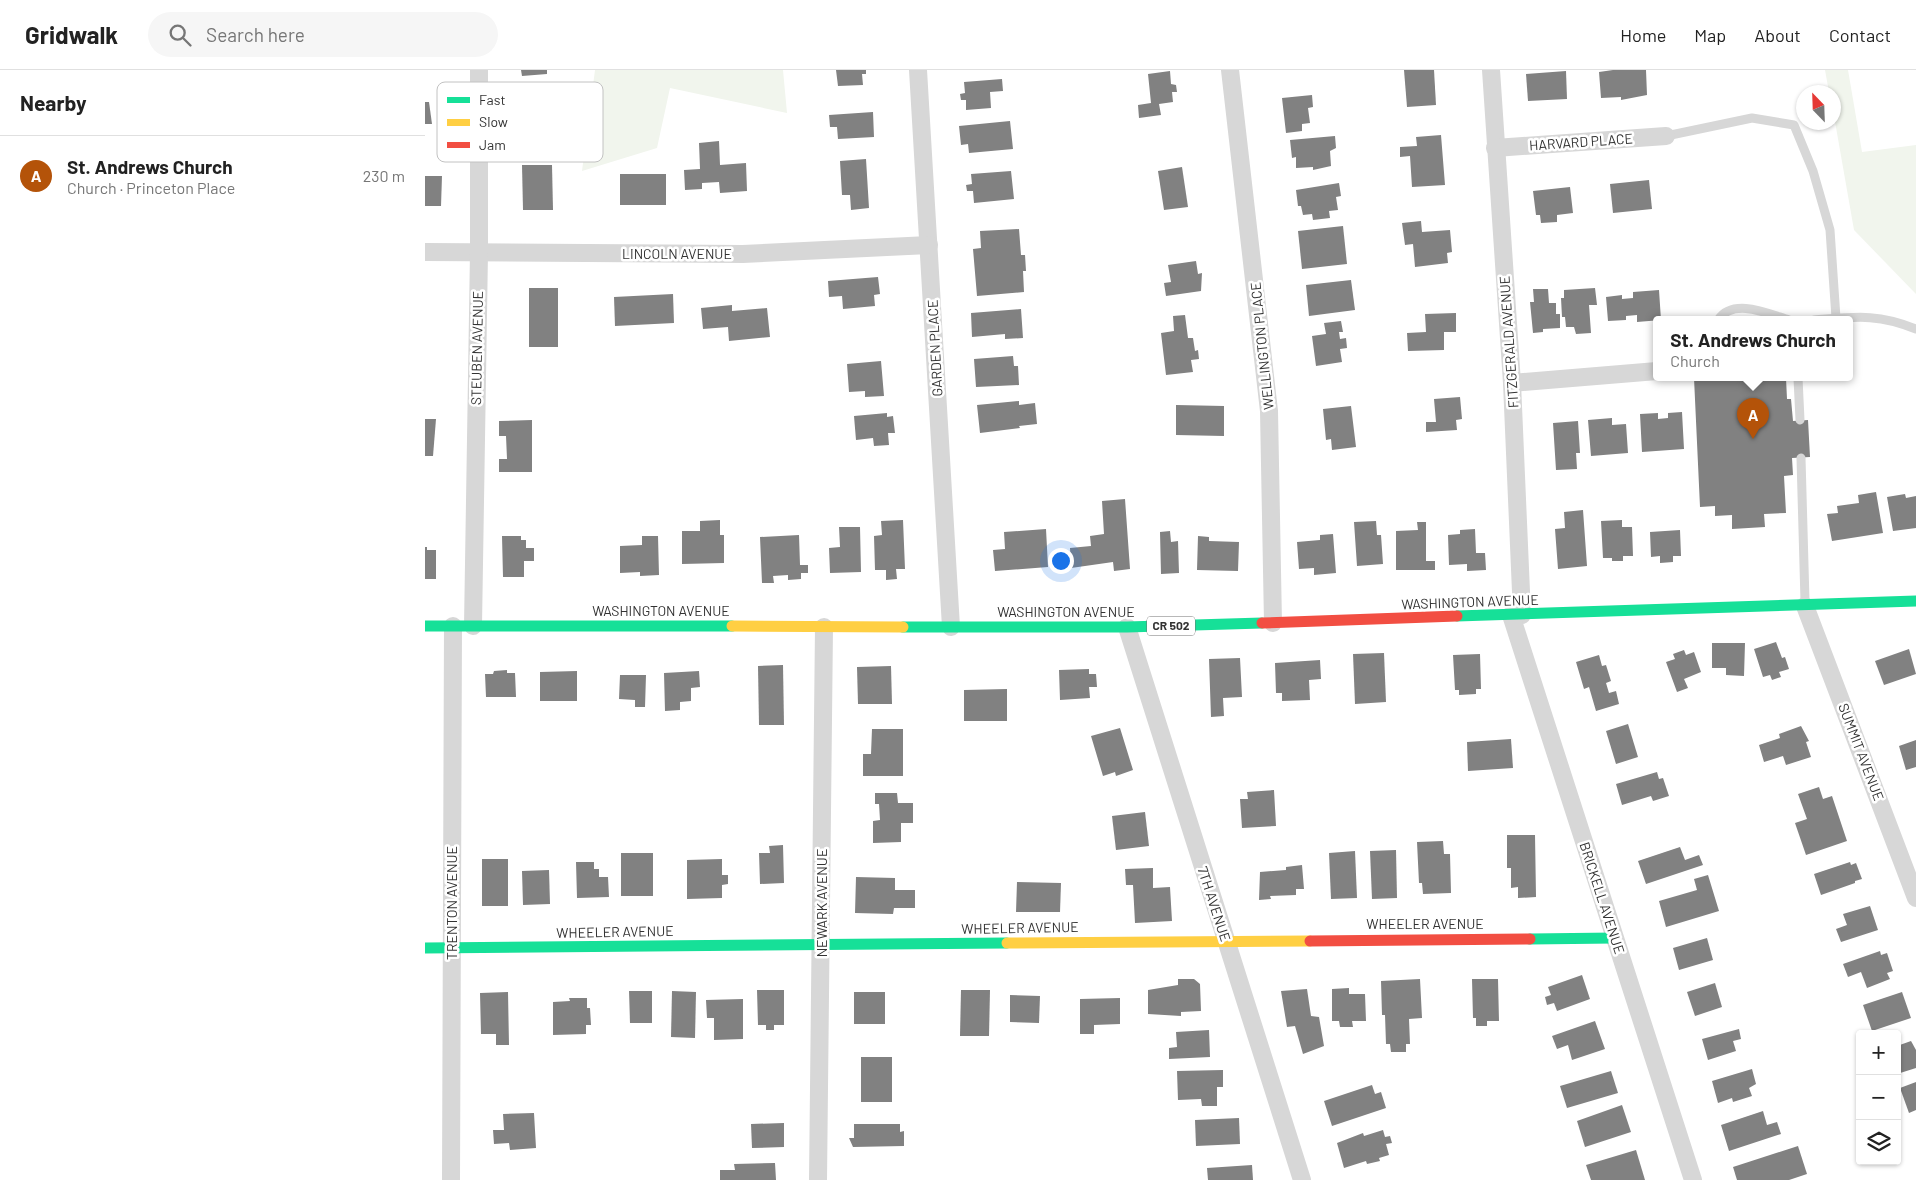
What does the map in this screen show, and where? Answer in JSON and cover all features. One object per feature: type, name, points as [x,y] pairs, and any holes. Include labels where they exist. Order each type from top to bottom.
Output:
[{"type":"main road","name":"WASHINGTON AVENUE","points":[[425,626],[1127,627],[1916,601]]},
{"type":"main road","name":"WHEELER AVENUE","points":[[425,948],[1615,938]]},
{"type":"street","name":"GARDEN PLACE","points":[[918,70],[951,627]]},
{"type":"street","name":"WELLINGTON PLACE","points":[[1230,70],[1269,411],[1273,623]]},
{"type":"street","name":"FITZGERALD AVENUE","points":[[1491,70],[1513,382],[1517,615]]},
{"type":"street","name":"HARVARD PLACE","points":[[1495,148],[1666,136]]},
{"type":"street","name":"STEUBEN AVENUE","points":[[473,626],[479,162]]},
{"type":"street","name":"LINCOLN AVENUE","points":[[425,252],[743,254],[929,245]]},
{"type":"street","points":[[1513,382],[1653,371]]},
{"type":"street","name":"SUMMIT AVENUE","points":[[1805,606],[1916,898]]},
{"type":"street","name":"BRICKELL AVENUE","points":[[1517,615],[1615,938],[1693,1180]]},
{"type":"street","name":"TRENTON AVENUE","points":[[451,1180],[453,626]]},
{"type":"street","name":"NEWARK AVENUE","points":[[818,1180],[824,626]]},
{"type":"street","name":"7TH AVENUE","points":[[1127,627],[1302,1180]]},
{"type":"lane","points":[[1666,136],[1752,118],[1794,125],[1813,171],[1830,230],[1836,316]]},
{"type":"lane","points":[[1721,316],[1747,307],[1776,316]]},
{"type":"lane","points":[[1853,316],[1868,315],[1916,329]]},
{"type":"lane","points":[[1797,381],[1800,420]]},
{"type":"lane","points":[[1801,458],[1805,606]]},
{"type":"shaded area","points":[[595,70],[783,70],[787,113],[670,88],[657,148],[582,171],[583,162],[603,162],[603,82],[593,82]]},
{"type":"shaded area","points":[[1825,70],[1848,70],[1862,152],[1916,145],[1916,294],[1854,230],[1836,130],[1841,130],[1841,85],[1828,85]]},
{"type":"building","points":[[521,70],[547,70],[547,74],[522,76]]},
{"type":"building","points":[[836,70],[866,70],[866,74],[862,74],[863,85],[838,86]]},
{"type":"building","points":[[1404,70],[1434,70],[1436,105],[1407,107]]},
{"type":"building","points":[[1646,70],[1647,95],[1621,100],[1621,97],[1601,98],[1599,72]]},
{"type":"building","points":[[1170,71],[1171,84],[1176,85],[1177,92],[1172,92],[1173,102],[1159,104],[1161,115],[1139,118],[1138,105],[1151,103],[1148,74]]},
{"type":"building","points":[[1566,71],[1567,99],[1528,101],[1526,74]]},
{"type":"building","points":[[1002,79],[1003,91],[990,92],[991,108],[966,110],[966,100],[961,100],[960,94],[965,93],[964,82]]},
{"type":"building","points":[[1312,95],[1313,107],[1308,108],[1310,123],[1302,124],[1302,131],[1286,133],[1282,98]]},
{"type":"building","points":[[425,102],[429,102],[432,124],[425,124]]},
{"type":"building","points":[[873,112],[874,137],[838,139],[837,127],[830,127],[829,115]]},
{"type":"building","points":[[1010,121],[1013,149],[969,153],[968,144],[961,145],[959,126]]},
{"type":"building","points":[[1441,135],[1445,185],[1412,187],[1410,156],[1400,157],[1400,147],[1417,146],[1416,137]]},
{"type":"building","points":[[1335,136],[1336,148],[1330,151],[1331,166],[1313,170],[1313,167],[1296,168],[1296,157],[1292,158],[1290,140]]},
{"type":"building","points":[[719,141],[720,165],[746,163],[747,191],[720,193],[719,182],[702,183],[702,189],[685,190],[684,170],[700,169],[699,143]]},
{"type":"building","points":[[866,159],[869,208],[851,210],[850,195],[842,195],[840,161]]},
{"type":"building","points":[[522,165],[552,165],[553,210],[523,210]]},
{"type":"building","points":[[1182,167],[1188,207],[1164,210],[1158,171]]},
{"type":"building","points":[[1011,171],[1014,199],[974,203],[973,191],[967,191],[966,185],[972,184],[971,174]]},
{"type":"building","points":[[620,174],[666,174],[666,205],[620,205]]},
{"type":"building","points":[[425,176],[442,176],[441,206],[425,206]]},
{"type":"building","points":[[1649,180],[1652,209],[1613,213],[1610,184]]},
{"type":"building","points":[[1339,183],[1341,196],[1336,197],[1338,210],[1329,211],[1330,218],[1313,220],[1312,214],[1303,215],[1301,206],[1298,206],[1296,190]]},
{"type":"building","points":[[1570,187],[1573,213],[1557,215],[1557,222],[1541,223],[1540,215],[1536,215],[1533,191]]},
{"type":"building","points":[[1421,221],[1422,232],[1450,230],[1452,252],[1447,253],[1448,263],[1415,267],[1413,244],[1405,245],[1402,223]]},
{"type":"building","points":[[1343,226],[1347,264],[1302,269],[1298,231]]},
{"type":"building","points":[[1019,229],[1021,255],[1025,255],[1026,271],[1023,271],[1024,292],[977,296],[973,249],[981,248],[980,231]]},
{"type":"building","points":[[1196,261],[1198,274],[1202,273],[1201,291],[1166,296],[1164,283],[1171,282],[1168,265]]},
{"type":"building","points":[[878,277],[880,294],[874,295],[875,306],[843,309],[842,296],[829,297],[828,281]]},
{"type":"building","points":[[1351,280],[1355,310],[1309,316],[1306,285]]},
{"type":"building","points":[[529,288],[558,288],[558,347],[529,347]]},
{"type":"building","points":[[1595,288],[1597,305],[1589,305],[1591,333],[1576,334],[1574,327],[1566,327],[1565,317],[1562,317],[1561,298],[1564,298],[1564,290]]},
{"type":"building","points":[[1533,289],[1548,289],[1549,303],[1556,303],[1556,314],[1560,314],[1560,328],[1543,329],[1543,332],[1533,333],[1530,302],[1534,302]]},
{"type":"building","points":[[1659,290],[1661,316],[1653,316],[1653,321],[1637,322],[1637,315],[1626,316],[1626,320],[1608,321],[1606,297],[1622,295],[1622,299],[1633,298],[1633,292]]},
{"type":"building","points":[[673,294],[674,323],[615,326],[614,297]]},
{"type":"building","points":[[732,305],[732,311],[767,308],[770,337],[729,341],[728,327],[703,329],[701,308]]},
{"type":"building","points":[[1021,309],[1023,338],[1005,339],[1005,334],[972,337],[971,313]]},
{"type":"building","points":[[1456,313],[1456,332],[1444,332],[1444,350],[1408,351],[1407,333],[1426,332],[1425,314]]},
{"type":"building","points":[[1185,315],[1188,338],[1193,338],[1195,351],[1198,350],[1199,359],[1191,360],[1193,372],[1166,375],[1161,333],[1174,331],[1173,316]]},
{"type":"building","points":[[1341,321],[1343,332],[1339,332],[1340,339],[1346,338],[1347,348],[1340,349],[1342,362],[1316,366],[1312,336],[1326,334],[1324,323]]},
{"type":"building","points":[[1013,356],[1014,366],[1018,366],[1019,385],[976,387],[974,359]]},
{"type":"building","points":[[881,361],[884,396],[865,397],[865,391],[849,392],[847,364]]},
{"type":"building","points":[[1694,381],[1786,381],[1787,399],[1791,399],[1793,421],[1808,420],[1810,457],[1792,458],[1793,475],[1784,476],[1786,513],[1764,514],[1765,527],[1732,529],[1732,515],[1715,516],[1715,506],[1700,507]]},
{"type":"building","points":[[1460,397],[1462,419],[1456,420],[1457,430],[1426,432],[1426,422],[1436,422],[1434,399]]},
{"type":"building","points":[[1019,401],[1019,405],[1035,403],[1037,424],[980,433],[977,405]]},
{"type":"building","points":[[1176,405],[1224,406],[1224,436],[1176,435]]},
{"type":"building","points":[[1351,406],[1356,447],[1332,450],[1331,439],[1326,440],[1323,409]]},
{"type":"building","points":[[1682,412],[1684,449],[1642,452],[1640,414],[1658,413],[1658,419],[1668,418],[1668,413]]},
{"type":"building","points":[[887,413],[887,417],[893,416],[895,433],[888,433],[889,445],[874,446],[873,438],[856,440],[854,416]]},
{"type":"building","points":[[1612,418],[1612,425],[1626,424],[1628,453],[1591,456],[1588,420]]},
{"type":"building","points":[[425,419],[436,419],[433,456],[425,456]]},
{"type":"building","points":[[532,420],[532,472],[499,472],[499,459],[507,459],[506,436],[499,436],[499,421]]},
{"type":"building","points":[[1578,421],[1580,453],[1576,453],[1577,469],[1556,470],[1553,423]]},
{"type":"building","points":[[1876,492],[1883,533],[1832,541],[1827,514],[1838,513],[1837,506],[1859,503],[1858,495]]},
{"type":"building","points":[[1905,494],[1906,498],[1916,496],[1916,528],[1893,531],[1887,497]]},
{"type":"building","points":[[1125,499],[1130,569],[1114,571],[1113,562],[1071,568],[1070,548],[1091,546],[1090,536],[1104,534],[1102,501]]},
{"type":"building","points":[[1583,510],[1587,566],[1558,569],[1555,529],[1565,528],[1564,512]]},
{"type":"building","points":[[720,520],[720,535],[724,535],[724,563],[682,564],[682,531],[700,531],[700,521]]},
{"type":"building","points":[[903,520],[905,569],[896,569],[897,579],[886,580],[886,570],[875,570],[874,536],[882,535],[881,521]]},
{"type":"building","points":[[1622,520],[1622,527],[1632,527],[1633,556],[1623,556],[1623,561],[1612,561],[1612,558],[1603,558],[1601,521]]},
{"type":"building","points":[[1376,521],[1377,535],[1381,535],[1383,564],[1357,566],[1354,522]]},
{"type":"building","points":[[1417,522],[1426,522],[1426,561],[1435,561],[1435,570],[1396,570],[1396,531],[1418,530]]},
{"type":"building","points":[[839,527],[860,527],[861,572],[830,573],[829,548],[840,547]]},
{"type":"building","points":[[1046,529],[1048,567],[995,571],[993,550],[1005,549],[1004,532]]},
{"type":"building","points":[[1475,529],[1476,553],[1485,553],[1486,570],[1467,571],[1467,564],[1449,565],[1448,535],[1460,534],[1460,530]]},
{"type":"building","points":[[1680,530],[1681,556],[1673,556],[1673,562],[1660,563],[1660,556],[1651,557],[1650,532]]},
{"type":"building","points":[[1170,531],[1171,542],[1178,541],[1179,573],[1161,574],[1160,532]]},
{"type":"building","points":[[1333,534],[1336,573],[1314,575],[1314,568],[1299,569],[1297,542],[1320,540],[1320,535]]},
{"type":"building","points":[[799,535],[800,565],[808,565],[808,573],[801,573],[801,579],[788,580],[788,575],[773,576],[774,583],[762,583],[760,537]]},
{"type":"building","points":[[502,536],[521,536],[521,540],[526,540],[526,548],[534,548],[534,561],[524,561],[524,577],[503,577]]},
{"type":"building","points":[[642,536],[658,536],[659,575],[640,576],[640,572],[620,573],[620,546],[642,545]]},
{"type":"building","points":[[1198,536],[1209,537],[1209,541],[1239,542],[1238,571],[1197,570]]},
{"type":"building","points":[[425,547],[427,547],[427,550],[436,550],[436,579],[425,579]]},
{"type":"building","points":[[1776,642],[1782,658],[1785,657],[1789,669],[1779,672],[1781,677],[1772,680],[1770,675],[1763,677],[1754,649]]},
{"type":"building","points":[[1712,643],[1745,643],[1744,676],[1726,675],[1726,668],[1712,668]]},
{"type":"building","points":[[1909,649],[1916,674],[1884,685],[1875,661]]},
{"type":"building","points":[[1684,650],[1686,655],[1694,652],[1701,672],[1684,679],[1688,688],[1677,692],[1666,662],[1675,659],[1673,654]]},
{"type":"building","points":[[1384,653],[1386,702],[1355,704],[1353,654]]},
{"type":"building","points":[[1480,654],[1481,689],[1476,689],[1476,694],[1459,695],[1459,690],[1455,690],[1453,655]]},
{"type":"building","points":[[1599,655],[1602,666],[1606,665],[1611,681],[1606,683],[1609,693],[1616,691],[1619,704],[1596,711],[1589,687],[1584,689],[1576,662]]},
{"type":"building","points":[[1240,658],[1242,697],[1223,698],[1224,716],[1211,717],[1209,659]]},
{"type":"building","points":[[1320,660],[1321,679],[1309,680],[1310,700],[1282,701],[1282,693],[1276,693],[1275,663]]},
{"type":"building","points":[[783,665],[784,725],[759,725],[758,666]]},
{"type":"building","points":[[891,666],[892,704],[858,704],[857,667]]},
{"type":"building","points":[[1089,669],[1089,674],[1096,674],[1097,687],[1089,687],[1090,698],[1060,700],[1059,670]]},
{"type":"building","points":[[507,670],[507,673],[515,673],[516,697],[486,697],[485,674]]},
{"type":"building","points":[[577,671],[577,701],[540,701],[540,672]]},
{"type":"building","points":[[699,671],[700,687],[691,688],[691,701],[680,702],[680,710],[665,711],[664,673]]},
{"type":"building","points":[[620,675],[646,675],[645,707],[635,707],[635,700],[619,699]]},
{"type":"building","points":[[1007,689],[1007,721],[964,721],[964,690]]},
{"type":"building","points":[[1628,724],[1638,757],[1616,764],[1606,731]]},
{"type":"building","points":[[1801,726],[1809,741],[1806,742],[1811,757],[1786,765],[1783,756],[1764,762],[1759,745],[1780,738],[1779,734]]},
{"type":"building","points":[[1120,728],[1133,770],[1116,776],[1115,772],[1103,776],[1091,736]]},
{"type":"building","points":[[872,729],[903,729],[903,776],[863,776],[863,754],[871,754]]},
{"type":"building","points":[[1511,739],[1513,768],[1468,771],[1467,742]]},
{"type":"building","points":[[1916,740],[1916,767],[1906,770],[1899,746]]},
{"type":"building","points":[[1657,772],[1659,779],[1663,778],[1669,796],[1653,801],[1651,796],[1622,805],[1616,784]]},
{"type":"building","points":[[1819,787],[1823,799],[1832,796],[1847,841],[1806,855],[1795,823],[1807,819],[1798,794]]},
{"type":"building","points":[[1274,790],[1276,826],[1242,828],[1240,799],[1248,799],[1247,792]]},
{"type":"building","points":[[875,793],[897,793],[898,803],[913,803],[913,823],[901,823],[901,842],[873,843],[873,821],[880,820],[879,804],[875,804]]},
{"type":"building","points":[[1145,812],[1149,846],[1116,850],[1112,816]]},
{"type":"building","points":[[1507,835],[1535,835],[1536,897],[1518,898],[1518,887],[1511,888],[1511,868],[1507,868]]},
{"type":"building","points":[[1443,841],[1444,854],[1450,854],[1451,893],[1423,894],[1422,883],[1419,883],[1417,842]]},
{"type":"building","points":[[783,845],[784,883],[760,884],[759,853],[770,853],[769,846]]},
{"type":"building","points":[[1680,847],[1685,860],[1699,855],[1703,865],[1646,884],[1638,861]]},
{"type":"building","points":[[1396,850],[1397,898],[1372,899],[1370,851]]},
{"type":"building","points":[[1355,851],[1357,898],[1331,899],[1329,853]]},
{"type":"building","points":[[621,853],[653,853],[653,896],[621,896]]},
{"type":"building","points":[[482,859],[508,859],[508,906],[482,906]]},
{"type":"building","points":[[722,859],[722,875],[728,875],[728,884],[722,885],[722,898],[687,899],[687,860]]},
{"type":"building","points":[[576,862],[594,862],[594,869],[599,869],[599,877],[608,877],[609,897],[577,898]]},
{"type":"building","points":[[1850,862],[1851,865],[1856,863],[1862,879],[1821,895],[1814,874]]},
{"type":"building","points":[[1302,865],[1304,889],[1296,889],[1296,895],[1270,896],[1271,899],[1259,900],[1260,872],[1286,870],[1286,867]]},
{"type":"building","points":[[1153,868],[1153,888],[1170,887],[1172,921],[1135,923],[1133,885],[1126,885],[1125,869]]},
{"type":"building","points":[[549,870],[550,904],[523,905],[522,871]]},
{"type":"building","points":[[1708,875],[1719,911],[1666,927],[1659,901],[1697,890],[1694,879]]},
{"type":"building","points":[[856,877],[895,878],[895,890],[915,890],[915,908],[894,908],[893,914],[855,913]]},
{"type":"building","points":[[1017,882],[1061,883],[1060,912],[1016,912]]},
{"type":"building","points":[[1870,906],[1878,930],[1841,942],[1836,929],[1847,925],[1843,914]]},
{"type":"building","points":[[1707,938],[1713,960],[1679,970],[1673,948]]},
{"type":"building","points":[[1880,951],[1881,955],[1887,953],[1893,971],[1887,973],[1890,979],[1867,988],[1861,972],[1848,977],[1843,964]]},
{"type":"building","points":[[1582,975],[1590,999],[1557,1011],[1554,1003],[1547,1005],[1545,997],[1551,995],[1548,987]]},
{"type":"building","points":[[1178,979],[1194,979],[1200,984],[1201,1011],[1181,1012],[1181,1016],[1148,1014],[1148,990],[1178,985]]},
{"type":"building","points":[[1420,979],[1422,1018],[1409,1019],[1410,1044],[1406,1044],[1406,1052],[1391,1052],[1390,1044],[1386,1044],[1385,1015],[1382,1015],[1381,981]]},
{"type":"building","points":[[1472,979],[1498,979],[1499,1021],[1487,1021],[1487,1026],[1476,1026],[1476,1018],[1473,1018]]},
{"type":"building","points":[[1715,983],[1722,1007],[1695,1016],[1687,992]]},
{"type":"building","points":[[1349,988],[1349,994],[1365,994],[1366,1021],[1352,1021],[1353,1027],[1340,1027],[1339,1021],[1332,1021],[1332,989]]},
{"type":"building","points":[[1307,989],[1311,1016],[1319,1017],[1324,1046],[1303,1054],[1295,1026],[1287,1027],[1281,991]]},
{"type":"building","points":[[757,990],[784,990],[784,1025],[774,1025],[774,1030],[766,1030],[766,1025],[758,1025]]},
{"type":"building","points":[[961,990],[990,990],[989,1036],[960,1036]]},
{"type":"building","points":[[629,991],[652,991],[652,1023],[630,1023]]},
{"type":"building","points":[[672,991],[696,992],[695,1038],[671,1037]]},
{"type":"building","points":[[508,992],[509,1045],[496,1045],[496,1034],[481,1034],[480,993]]},
{"type":"building","points":[[854,992],[885,992],[885,1024],[854,1024]]},
{"type":"building","points":[[1902,992],[1911,1018],[1872,1030],[1863,1005]]},
{"type":"building","points":[[1010,995],[1040,996],[1039,1023],[1010,1022]]},
{"type":"building","points":[[569,998],[587,998],[587,1008],[590,1008],[591,1025],[586,1025],[586,1034],[553,1035],[553,1002],[570,1001]]},
{"type":"building","points":[[1120,998],[1120,1024],[1094,1025],[1094,1034],[1080,1034],[1080,999]]},
{"type":"building","points":[[743,999],[743,1039],[714,1040],[714,1018],[707,1018],[706,1000]]},
{"type":"building","points":[[1595,1021],[1605,1049],[1572,1060],[1568,1045],[1557,1049],[1552,1036]]},
{"type":"building","points":[[1739,1029],[1741,1039],[1733,1041],[1736,1051],[1708,1060],[1702,1039]]},
{"type":"building","points":[[1209,1030],[1210,1057],[1169,1059],[1169,1048],[1177,1047],[1176,1032]]},
{"type":"building","points":[[1911,1041],[1916,1050],[1916,1068],[1901,1073],[1901,1045]]},
{"type":"building","points":[[861,1057],[892,1057],[892,1102],[861,1102]]},
{"type":"building","points":[[1752,1069],[1756,1084],[1749,1088],[1752,1096],[1733,1102],[1732,1098],[1718,1103],[1712,1081]]},
{"type":"building","points":[[1223,1070],[1223,1087],[1217,1087],[1217,1106],[1202,1106],[1201,1099],[1178,1100],[1177,1071]]},
{"type":"building","points":[[1611,1071],[1618,1093],[1567,1108],[1560,1086]]},
{"type":"building","points":[[1916,1082],[1916,1110],[1909,1113],[1901,1088]]},
{"type":"building","points":[[1372,1085],[1375,1094],[1381,1092],[1386,1108],[1332,1126],[1324,1101]]},
{"type":"building","points":[[1622,1105],[1631,1132],[1585,1147],[1577,1121]]},
{"type":"building","points":[[1763,1111],[1767,1125],[1777,1122],[1781,1134],[1729,1151],[1721,1125]]},
{"type":"building","points":[[534,1113],[536,1148],[510,1150],[509,1143],[494,1144],[493,1130],[504,1130],[503,1114]]},
{"type":"building","points":[[1239,1118],[1240,1144],[1196,1146],[1195,1120]]},
{"type":"building","points":[[784,1123],[784,1147],[752,1148],[751,1124]]},
{"type":"building","points":[[854,1124],[900,1124],[900,1132],[904,1131],[904,1146],[853,1147],[849,1138],[854,1138]]},
{"type":"building","points":[[1383,1130],[1385,1137],[1390,1136],[1392,1143],[1386,1144],[1389,1155],[1379,1158],[1380,1161],[1367,1164],[1366,1161],[1344,1168],[1337,1143],[1363,1133],[1364,1136]]},
{"type":"building","points":[[1798,1146],[1807,1174],[1789,1180],[1737,1180],[1733,1167]]},
{"type":"building","points":[[1636,1150],[1645,1180],[1591,1180],[1586,1165]]},
{"type":"building","points":[[775,1163],[776,1180],[720,1180],[720,1170],[735,1170],[734,1164]]},
{"type":"building","points":[[1252,1165],[1253,1180],[1208,1180],[1207,1168]]},
{"type":"traffic: fast","points":[[1457,616],[1916,601]]},
{"type":"traffic: fast","points":[[903,627],[1127,627],[1262,623]]},
{"type":"traffic: fast","points":[[425,626],[732,626]]},
{"type":"traffic: fast","points":[[1530,939],[1615,938]]},
{"type":"traffic: fast","points":[[425,948],[1007,943]]},
{"type":"traffic: slow","points":[[732,626],[903,627]]},
{"type":"traffic: slow","points":[[1007,943],[1310,941]]},
{"type":"traffic: jam","points":[[1262,623],[1457,616]]},
{"type":"traffic: jam","points":[[1310,941],[1530,939]]},
{"type":"place","name":"St. Andrews Church","points":[[1753,439]]}]
